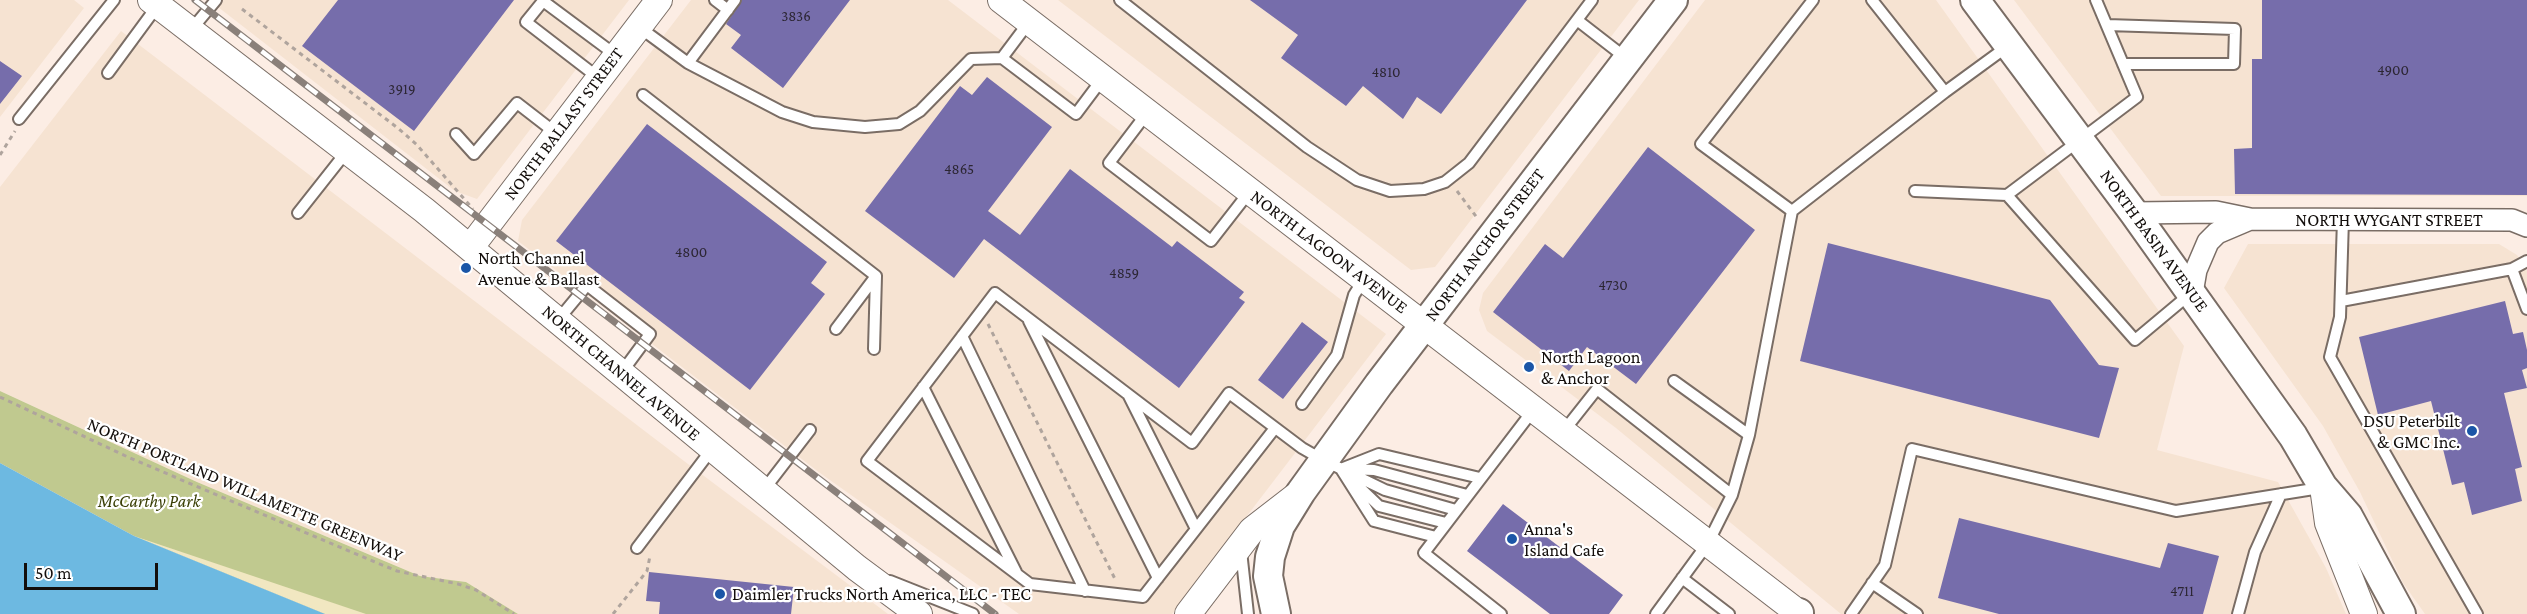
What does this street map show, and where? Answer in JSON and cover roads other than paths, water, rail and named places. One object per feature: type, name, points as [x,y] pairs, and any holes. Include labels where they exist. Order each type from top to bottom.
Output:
[{"type":"main road","name":"NORTH BASIN AVENUE","points":[[1984,3],[2009,46],[2192,293],[2293,436],[2323,487],[2348,516],[2401,614]]},
{"type":"main road","name":"NORTH ANCHOR STREET","points":[[1276,614],[1268,576],[1270,557],[1280,526],[1301,492],[1332,465],[1424,325],[1628,59],[1666,5]]},
{"type":"street","name":"NORTH BALLAST STREET","points":[[470,248],[659,0]]},
{"type":"street","name":"NORTH LAGOON AVENUE","points":[[1001,0],[1799,614]]},
{"type":"street","name":"NORTH CHANNEL AVENUE","points":[[155,2],[470,248],[857,568],[919,614]]},
{"type":"street","name":"NORTH WYGANT STREET","points":[[2134,213],[2216,212],[2250,219],[2512,220],[2527,226]]},
{"type":"street","name":"NORTH WYGANT STREET","points":[[2192,293],[2196,270],[2208,242],[2217,233],[2250,219]]},
{"type":"street","name":"NORTH BASIN AVENUE","points":[[2323,487],[2328,523],[2364,614]]},
{"type":"street","name":"NORTH ANCHOR STREET","points":[[1188,614],[1252,530],[1301,492]]},
{"type":"lane","points":[[19,120],[114,0]]},
{"type":"lane","points":[[191,30],[216,0]]},
{"type":"lane","points":[[600,80],[526,22],[543,0],[616,56]]},
{"type":"lane","points":[[715,0],[728,10]]},
{"type":"lane","points":[[688,63],[735,0]]},
{"type":"lane","points":[[1120,0],[1307,147],[1357,180],[1389,191],[1424,189],[1448,180],[1469,163],[1592,0]]},
{"type":"lane","points":[[1792,211],[1701,144],[1813,0]]},
{"type":"lane","points":[[1872,0],[1945,92]]},
{"type":"lane","points":[[1915,191],[2007,195],[2137,97],[2096,0]]},
{"type":"lane","points":[[108,73],[155,2]]},
{"type":"lane","points":[[1576,20],[1628,59]]},
{"type":"lane","points":[[1002,58],[1029,22]]},
{"type":"lane","points":[[2107,25],[2235,29],[2234,64],[2123,64]]},
{"type":"lane","points":[[639,26],[688,63],[782,112],[813,122],[865,127],[899,124],[920,111],[971,59],[1002,58],[1076,114],[1103,78]]},
{"type":"lane","points":[[1656,614],[1708,543],[1732,495],[1749,435],[1792,211],[1945,92],[2009,46]]},
{"type":"lane","points":[[643,95],[876,276]]},
{"type":"lane","points":[[456,134],[474,154],[517,104],[557,134]]},
{"type":"lane","points":[[1148,112],[1109,163],[1211,241],[1250,191]]},
{"type":"lane","points":[[298,213],[347,150]]},
{"type":"lane","points":[[2007,195],[2135,340],[2192,293]]},
{"type":"lane","points":[[2343,219],[2341,301],[2330,357],[2477,614]]},
{"type":"lane","points":[[2341,301],[2512,269],[2527,261]]},
{"type":"lane","points":[[2512,269],[2527,309]]},
{"type":"lane","points":[[836,329],[876,276]]},
{"type":"lane","points":[[874,349],[876,276]]},
{"type":"lane","points":[[1302,404],[1337,355],[1354,295],[1364,279]]},
{"type":"lane","points":[[558,321],[587,285],[650,334],[621,373]]},
{"type":"lane","points":[[1275,428],[1143,597],[1030,584],[867,461],[995,293],[1192,442],[1229,393],[1275,428],[1332,465],[1380,506],[1446,523]]},
{"type":"lane","points":[[1028,318],[1158,578]]},
{"type":"lane","points":[[962,336],[1085,591]]},
{"type":"lane","points":[[1674,381],[1749,435]]},
{"type":"lane","points":[[923,387],[1017,574]]},
{"type":"lane","points":[[1563,432],[1597,389],[1732,495]]},
{"type":"lane","points":[[1127,393],[1196,529]]},
{"type":"lane","points":[[1501,614],[1424,554],[1534,409]]},
{"type":"lane","points":[[763,491],[810,430]]},
{"type":"lane","points":[[637,548],[712,449]]},
{"type":"lane","points":[[1851,614],[1885,564],[1912,449],[2176,511],[2323,487]]},
{"type":"lane","points":[[1332,465],[1379,454],[1480,478]]},
{"type":"lane","points":[[1332,465],[1374,470],[1467,495]]},
{"type":"lane","points":[[1332,465],[1385,490],[1456,510]]},
{"type":"lane","points":[[1332,465],[1374,521],[1436,537]]},
{"type":"lane","points":[[2238,614],[2255,552],[2281,494]]},
{"type":"lane","points":[[1240,545],[1248,614]]},
{"type":"lane","points":[[857,568],[973,614]]},
{"type":"lane","points":[[1682,578],[1729,614]]},
{"type":"lane","points":[[1872,583],[1917,614]]},
{"type":"water","points":[[0,463],[134,536],[325,614],[0,614]]},
{"type":"railway","points":[[195,0],[995,614]]},
{"type":"place","name":"North Channel Avenue & Ballast","points":[[466,268]]},
{"type":"place","name":"North Lagoon & Anchor","points":[[1529,367]]},
{"type":"place","name":"DSU Peterbilt & GMC Inc.","points":[[2472,431]]},
{"type":"place","name":"Anna's Island Cafe","points":[[1512,539]]},
{"type":"place","name":"Daimler Trucks North America, LLC - TEC","points":[[720,594]]},
{"type":"park label","name":"McCarthy Park","points":[[149,501]]}]
